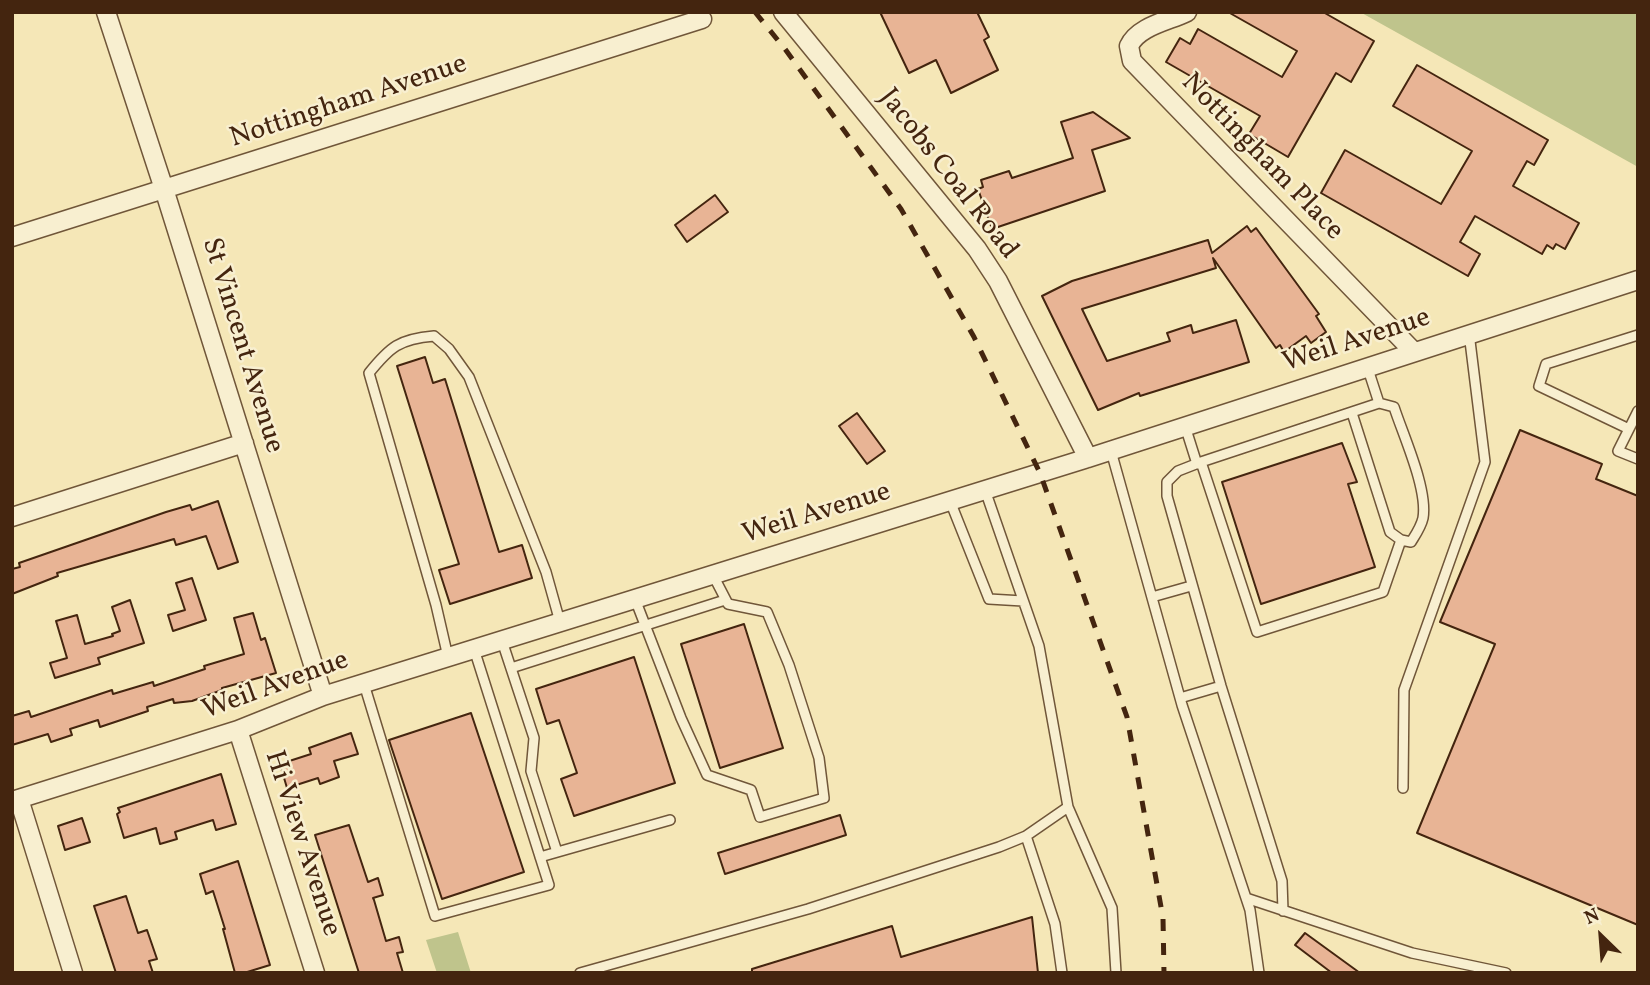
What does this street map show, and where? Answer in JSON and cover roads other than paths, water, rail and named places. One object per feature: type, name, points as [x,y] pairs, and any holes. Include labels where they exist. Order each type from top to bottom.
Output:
[{"type":"street","name":"St Vincent Avenue","points":[[106,12],[323,696]]},
{"type":"street","name":"Jacobs Coal Road","points":[[783,12],[977,249],[998,281],[1088,458]]},
{"type":"street","name":"Nottingham Place","points":[[1187,12],[1134,37],[1129,46],[1132,61],[1413,351]]},
{"type":"street","name":"Nottingham Avenue","points":[[12,237],[702,19]]},
{"type":"street","name":"Weil Avenue","points":[[15,800],[237,730],[323,696],[1111,451],[1638,279]]},
{"type":"street","points":[[12,517],[244,443]]},
{"type":"street","name":"Hi View Avenue","points":[[237,730],[315,973]]},
{"type":"street","points":[[15,800],[73,973]]},
{"type":"lane","points":[[1403,788],[1404,690],[1485,462],[1469,333]]},
{"type":"lane","points":[[1629,429],[1539,386],[1546,364],[1638,335]]},
{"type":"lane","points":[[448,657],[436,605],[369,373],[388,349],[413,338],[434,336],[449,349],[469,377],[546,572],[560,622]]},
{"type":"lane","points":[[1367,366],[1379,403]]},
{"type":"lane","points":[[1283,911],[1282,881],[1191,586],[1167,496],[1167,482],[1178,471],[1199,463],[1379,403],[1394,407],[1423,495],[1423,517],[1410,542],[1401,540],[1390,532],[1352,413]]},
{"type":"lane","points":[[1638,411],[1618,451],[1638,459]]},
{"type":"lane","points":[[1185,426],[1257,632],[1383,592],[1401,540]]},
{"type":"lane","points":[[1111,451],[1180,698],[1250,910],[1259,973]]},
{"type":"lane","points":[[985,490],[1039,646],[1069,807],[1112,908],[1116,973]]},
{"type":"lane","points":[[950,501],[989,599],[1023,601]]},
{"type":"lane","points":[[635,599],[675,704],[707,775],[751,790],[760,817],[824,798],[819,758],[789,665],[768,612],[728,604],[713,575]]},
{"type":"lane","points":[[1152,597],[1191,586]]},
{"type":"lane","points":[[511,668],[725,600]]},
{"type":"lane","points":[[502,641],[534,738],[531,771],[556,852]]},
{"type":"lane","points":[[363,684],[435,916],[549,885],[474,649]]},
{"type":"lane","points":[[1180,698],[1221,686]]},
{"type":"lane","points":[[580,973],[808,909],[999,847],[1026,835],[1069,807]]},
{"type":"lane","points":[[540,857],[670,820]]},
{"type":"lane","points":[[1026,835],[1055,925],[1062,973]]},
{"type":"lane","points":[[1246,898],[1412,953],[1506,973]]},
{"type":"railway","points":[[755,12],[901,209],[974,337],[1040,473],[1127,717],[1163,918],[1164,973]]}]
